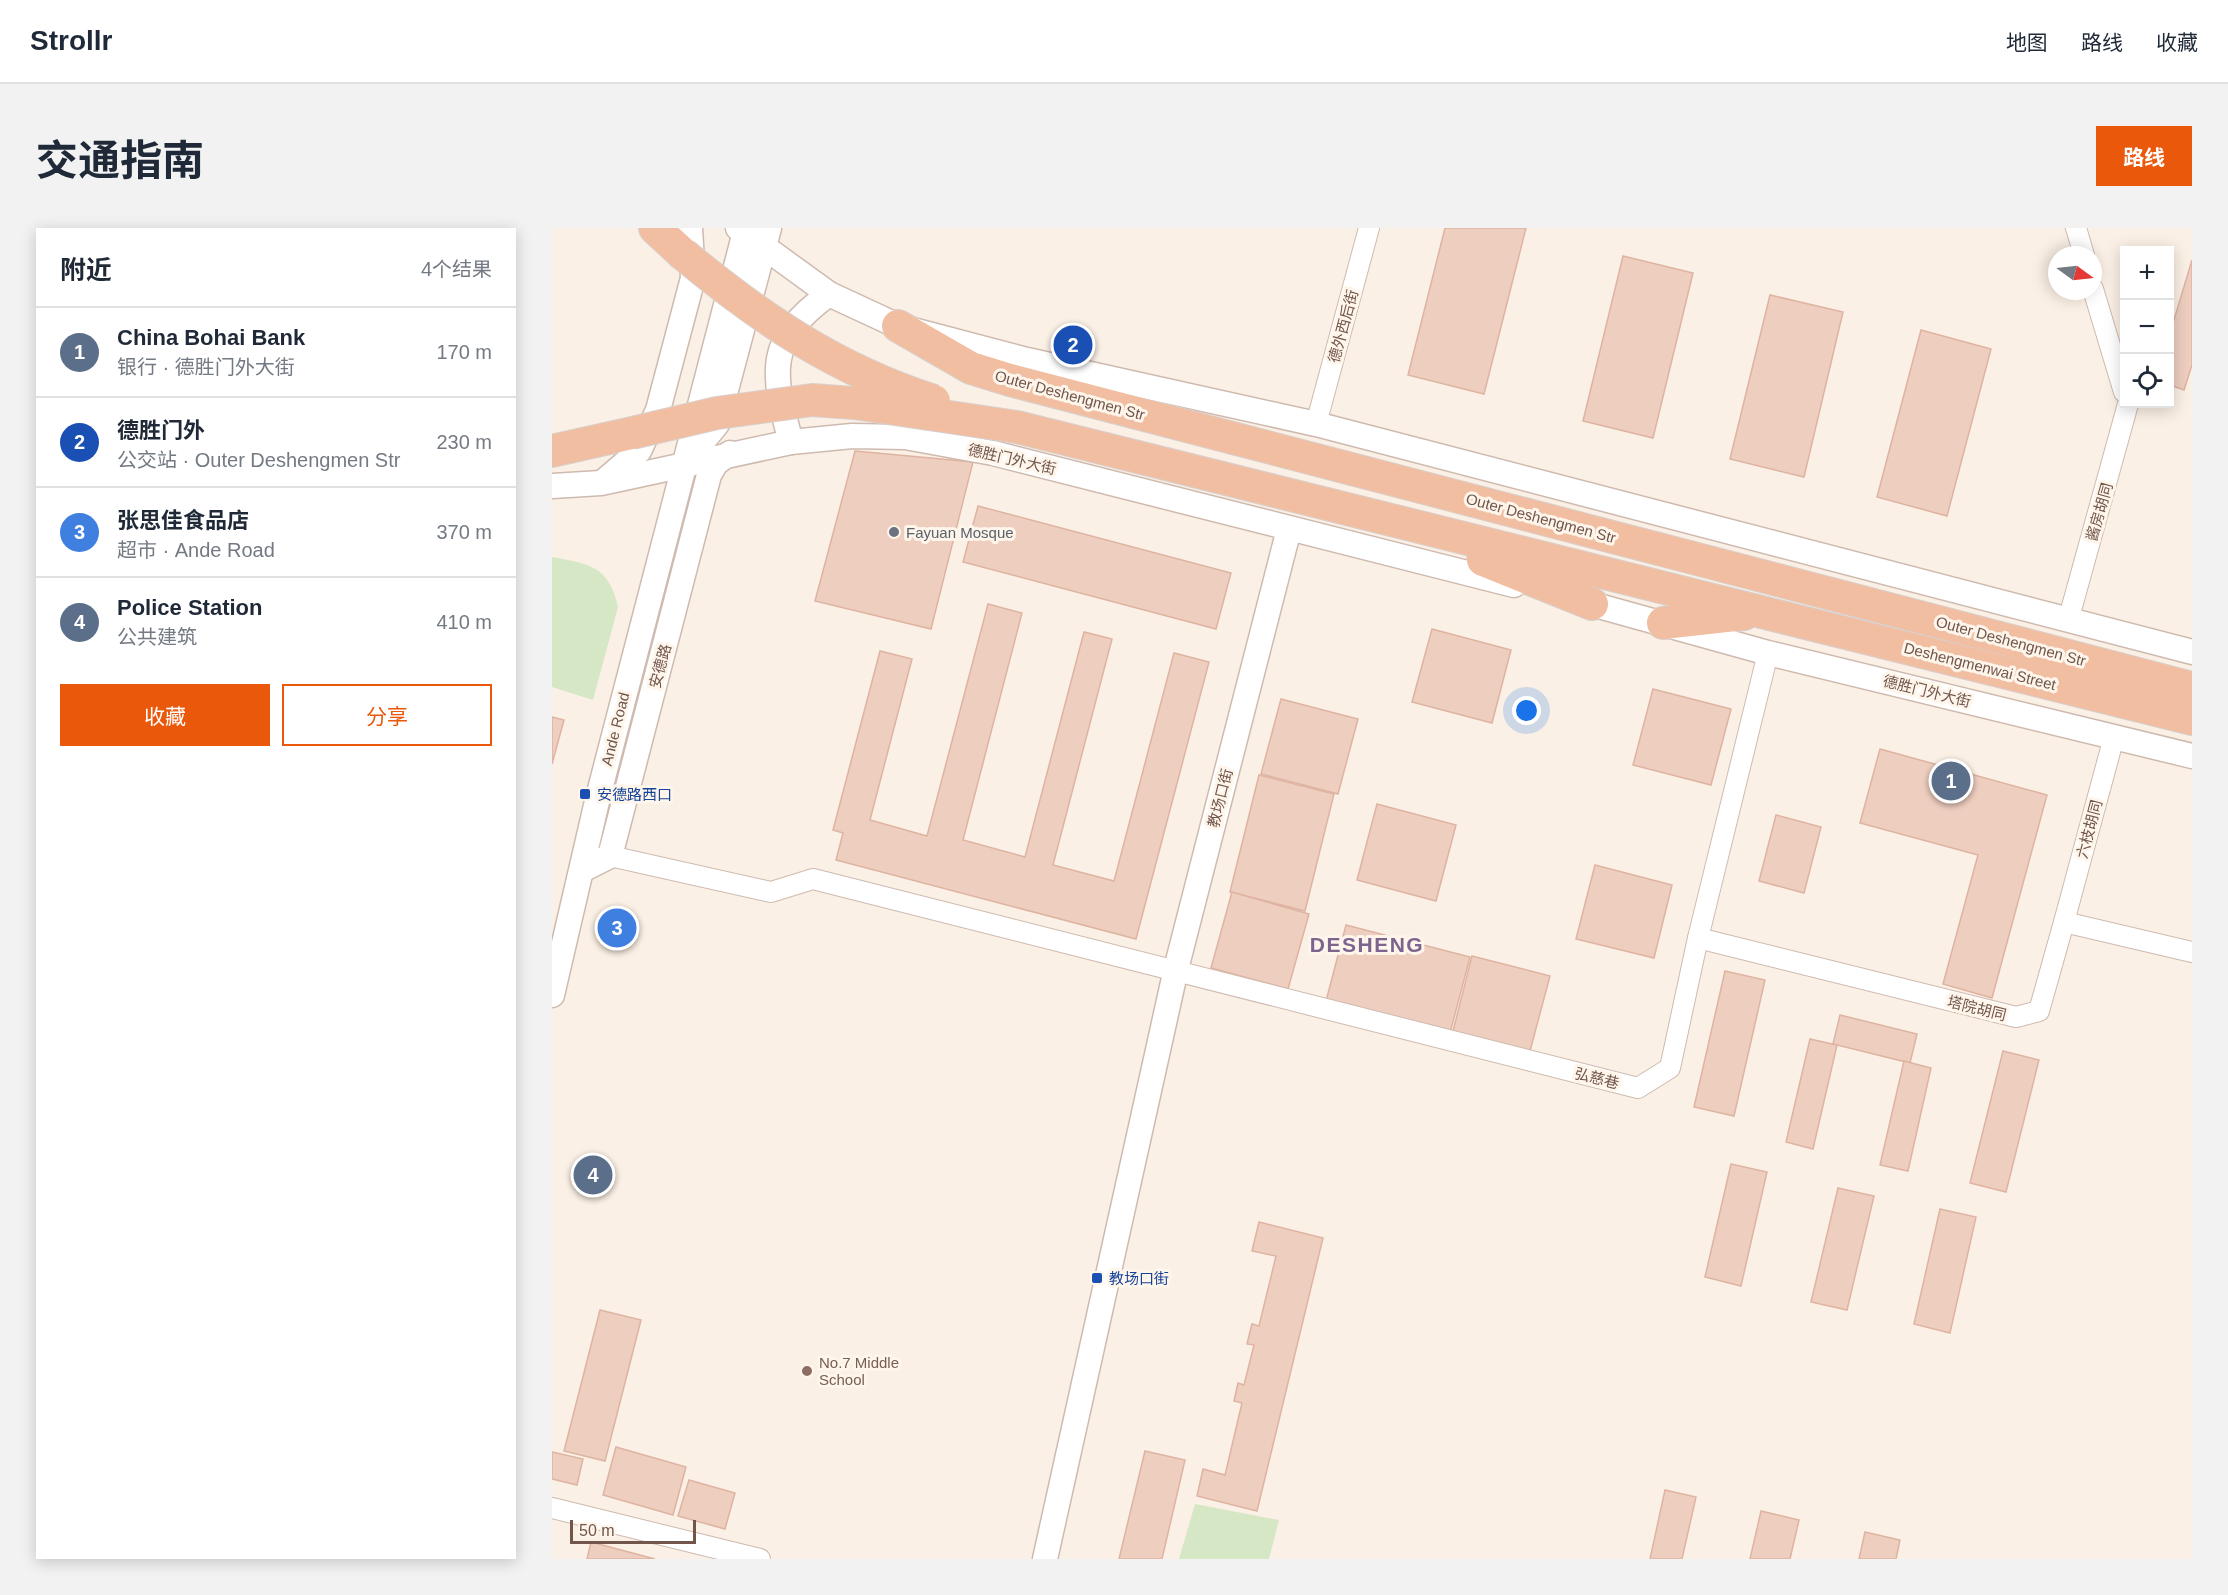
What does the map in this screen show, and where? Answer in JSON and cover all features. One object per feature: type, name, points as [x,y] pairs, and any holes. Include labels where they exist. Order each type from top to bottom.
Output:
[{"type":"highway","points":[[655,228],[739,301],[800,341],[855,371],[919,396],[1017,427],[1385,520],[1769,612]]},
{"type":"highway","name":"Outer Deshengmen Str","points":[[898,326],[970,368],[1010,380],[2192,688]]},
{"type":"highway","points":[[552,451],[717,413],[812,400],[854,403],[1017,427]]},
{"type":"highway","points":[[1385,520],[1592,604]]},
{"type":"highway","points":[[1663,622],[1769,612]]},
{"type":"highway","name":"Deshengmenwai Street","points":[[1769,612],[2192,719]]},
{"type":"street","points":[[601,483],[639,451],[658,410],[693,278],[690,228]]},
{"type":"street","name":"德外西后街","points":[[1316,424],[1369,228]]},
{"type":"street","points":[[2076,228],[2081,246]]},
{"type":"street","name":"Outer Deshengmen Str","points":[[752,233],[829,294],[898,326],[1027,360],[1316,424],[2192,652]]},
{"type":"street","name":"Ande Road","points":[[552,995],[558,947],[582,870],[598,797],[683,465],[752,233]]},
{"type":"street","points":[[791,442],[777,392],[776,371],[783,345],[793,327],[811,307],[829,294]]},
{"type":"street","points":[[2096,300],[2120,379]]},
{"type":"street","name":"酱房胡同","points":[[2068,621],[2127,408]]},
{"type":"street","name":"德胜门外大街","points":[[552,486],[601,483],[730,453],[791,442],[852,436],[905,437],[993,453],[1289,529]]},
{"type":"street","name":"安德路","points":[[610,856],[709,476],[716,464],[730,453]]},
{"type":"street","points":[[1289,529],[1663,622]]},
{"type":"street","name":"教场口街","points":[[1045,1559],[1176,969],[1289,529]]},
{"type":"street","name":"德胜门外大街","points":[[1663,622],[1768,653],[2192,756]]},
{"type":"street","name":"弘慈巷","points":[[610,856],[771,892],[813,879],[1176,969],[1638,1088],[1670,1068],[1698,938],[1768,653]]},
{"type":"street","name":"六枝胡同","points":[[2064,922],[2114,737]]},
{"type":"street","points":[[582,870],[610,856]]},
{"type":"street","points":[[2064,922],[2192,952]]},
{"type":"street","name":"塔院胡同","points":[[1698,938],[2016,1017],[2039,1011],[2064,922]]},
{"type":"street","points":[[552,1508],[760,1559]]},
{"type":"green space","points":[[552,557],[596,569],[609,583],[614,593],[618,607],[593,700],[552,687]]},
{"type":"green space","points":[[1195,1504],[1279,1520],[1269,1559],[1179,1559]]},
{"type":"building","points":[[1445,228],[1526,228],[1484,394],[1408,375]]},
{"type":"building","points":[[1623,256],[1693,273],[1653,438],[1583,421]]},
{"type":"building","points":[[2192,260],[2192,365],[2184,390],[2174,386],[2174,320]]},
{"type":"building","points":[[1770,295],[1843,312],[1804,477],[1730,459]]},
{"type":"building","points":[[1921,330],[1991,349],[1947,516],[1877,497]]},
{"type":"building","name":"Fayuan Mosque","points":[[855,451],[973,462],[931,629],[815,601]]},
{"type":"building","points":[[978,506],[1231,573],[1216,629],[963,562]]},
{"type":"building","points":[[988,604],[1022,613],[963,840],[1025,857],[1084,632],[1112,639],[1053,865],[1114,881],[1174,653],[1209,662],[1136,939],[836,860],[843,833],[833,830],[880,651],[912,659],[870,820],[927,836]]},
{"type":"building","points":[[1432,629],[1511,650],[1492,723],[1412,702]]},
{"type":"building","points":[[1653,689],[1731,709],[1711,785],[1633,765]]},
{"type":"building","points":[[1281,699],[1358,719],[1338,794],[1261,774]]},
{"type":"building","points":[[552,717],[564,720],[552,764]]},
{"type":"building","points":[[1880,749],[2047,795],[1992,998],[1943,984],[1978,855],[1860,823]]},
{"type":"building","points":[[1259,775],[1334,794],[1305,911],[1230,892]]},
{"type":"building","points":[[1377,804],[1456,825],[1436,901],[1357,880]]},
{"type":"building","points":[[1776,815],[1821,827],[1804,893],[1759,881]]},
{"type":"building","points":[[1595,865],[1672,885],[1654,958],[1576,939]]},
{"type":"building","points":[[1232,892],[1309,914],[1288,989],[1211,968]]},
{"type":"building","points":[[1346,925],[1470,957],[1450,1033],[1326,1001]]},
{"type":"building","points":[[1472,956],[1550,976],[1530,1051],[1453,1031]]},
{"type":"building","points":[[1725,971],[1765,980],[1734,1116],[1694,1107]]},
{"type":"building","points":[[1840,1015],[1917,1034],[1910,1063],[1833,1044]]},
{"type":"building","points":[[1810,1039],[1837,1045],[1813,1149],[1786,1142]]},
{"type":"building","points":[[2003,1051],[2039,1060],[2006,1192],[1970,1183]]},
{"type":"building","points":[[1904,1061],[1931,1068],[1908,1171],[1880,1165]]},
{"type":"building","points":[[1731,1164],[1767,1172],[1741,1286],[1705,1277]]},
{"type":"building","points":[[1838,1188],[1874,1196],[1847,1310],[1811,1302]]},
{"type":"building","points":[[1940,1209],[1976,1217],[1950,1333],[1914,1324]]},
{"type":"building","points":[[1259,1222],[1323,1238],[1257,1511],[1197,1496],[1203,1469],[1225,1475],[1242,1403],[1234,1401],[1238,1383],[1244,1385],[1254,1345],[1247,1344],[1252,1324],[1259,1326],[1276,1256],[1252,1251]]},
{"type":"building","points":[[600,1310],[641,1320],[605,1461],[564,1451]]},
{"type":"building","points":[[616,1447],[686,1467],[673,1515],[603,1495]]},
{"type":"building","points":[[1145,1451],[1185,1460],[1162,1559],[1119,1559]]},
{"type":"building","points":[[552,1452],[583,1459],[577,1485],[552,1479]]},
{"type":"building","points":[[689,1480],[735,1493],[725,1529],[678,1516]]},
{"type":"building","points":[[1665,1490],[1696,1497],[1682,1559],[1650,1559]]},
{"type":"building","points":[[1761,1511],[1799,1520],[1790,1559],[1750,1559]]},
{"type":"building","points":[[1865,1532],[1900,1540],[1896,1559],[1859,1559]]},
{"type":"building","points":[[591,1542],[655,1559],[587,1559]]},
{"type":"place","name":"德胜门外","points":[[1073,345]]},
{"type":"place","name":"Fayuan Mosque","points":[[894,532]]},
{"type":"place","name":"China Bohai Bank","points":[[1951,781]]},
{"type":"place","name":"安德路西口","points":[[585,794]]},
{"type":"place","name":"张思佳食品店","points":[[617,928]]},
{"type":"place","name":"Police Station","points":[[593,1175]]},
{"type":"place","name":"教场口街","points":[[1097,1278]]},
{"type":"place","name":"No.7 Middle School","points":[[807,1371]]},
{"type":"district","name":"DESHENG","points":[[1367,944]]}]
